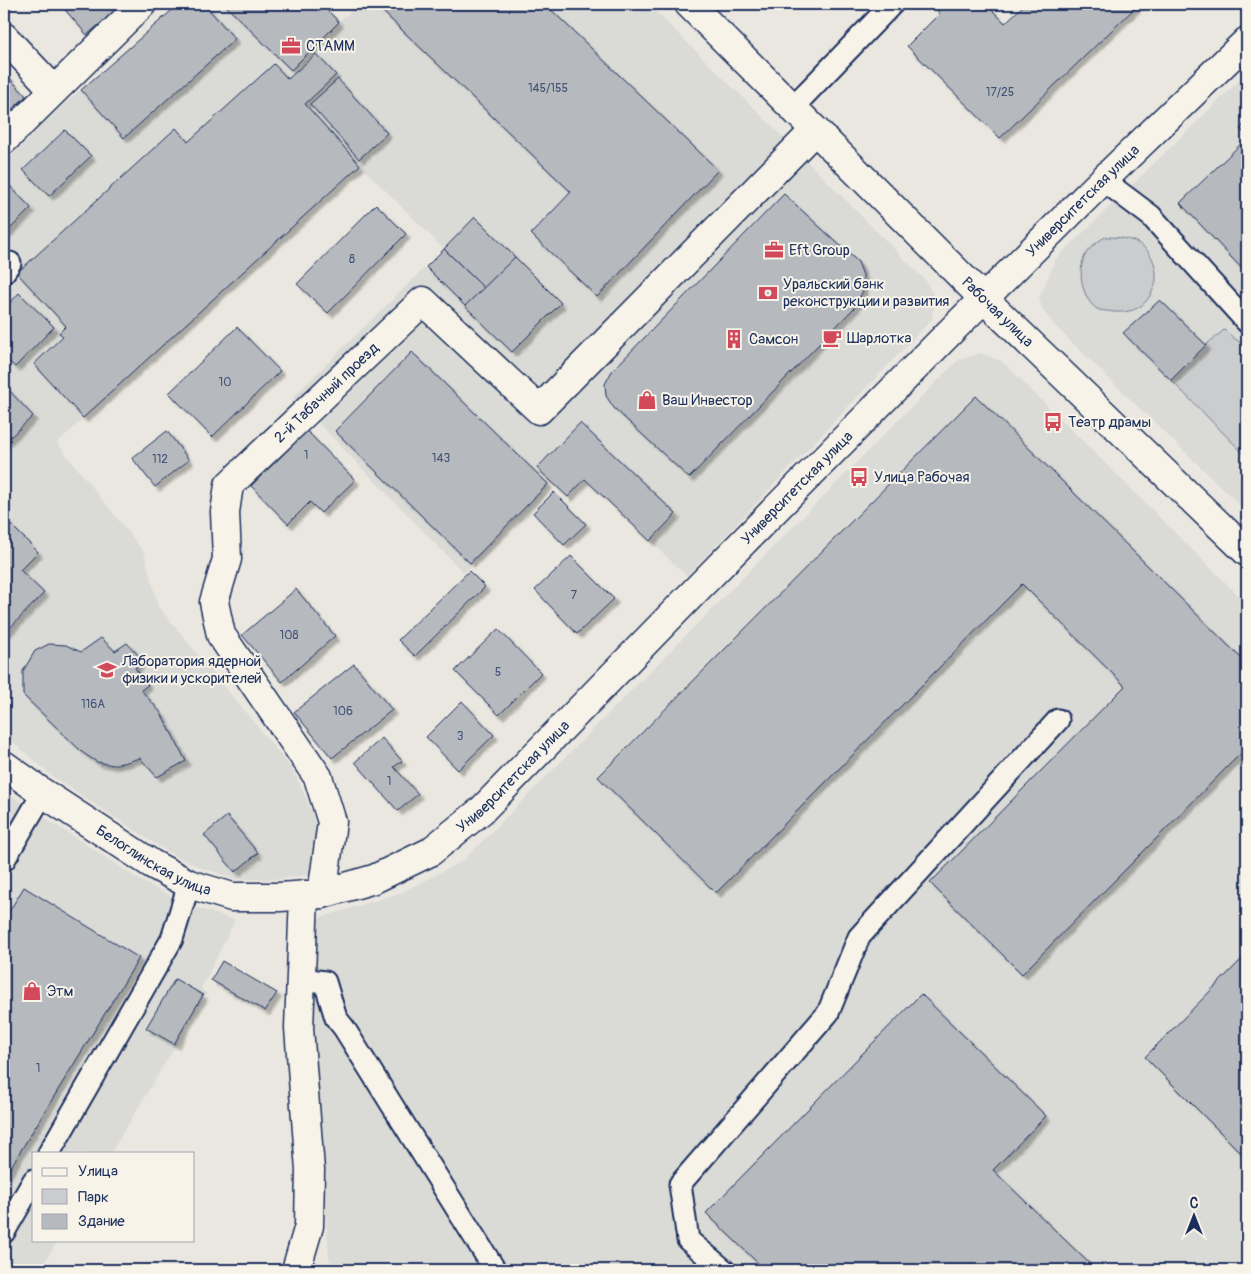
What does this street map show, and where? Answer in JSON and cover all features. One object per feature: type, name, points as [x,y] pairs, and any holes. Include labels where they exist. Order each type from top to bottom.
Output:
[{"type":"main road","points":[[4,140],[142,4]]},
{"type":"main road","name":"Рабочая улица","points":[[689,4],[983,298],[1247,552]]},
{"type":"main road","points":[[4,37],[54,90]]},
{"type":"main road","name":"Университетская улица","points":[[313,895],[374,879],[430,852],[482,810],[703,582],[983,298],[1247,41]]},
{"type":"main road","name":"2-й Табачный проезд","points":[[313,895],[332,822],[318,778],[221,636],[214,602],[226,559],[225,512],[229,485],[423,301],[539,410],[815,130]]},
{"type":"main road","name":"Белоглинская улица","points":[[4,765],[43,793],[152,864],[189,884],[232,896],[280,897],[313,895]]},
{"type":"main road","points":[[296,1270],[309,1226],[310,1170],[298,1028],[301,979],[313,895]]},
{"type":"lane","points":[[793,107],[892,4]]},
{"type":"lane","points":[[1103,180],[1151,216],[1247,322]]},
{"type":"lane","points":[[724,1270],[688,1240],[680,1184],[828,1013],[858,937],[1058,720]]},
{"type":"lane","points":[[4,860],[43,793]]},
{"type":"lane","points":[[50,1152],[172,939],[189,884]]},
{"type":"lane","points":[[301,979],[324,982],[336,1018],[495,1270]]},
{"type":"lane","points":[[4,1232],[32,1183]]},
{"type":"shaded area","points":[[179,4],[321,4],[339,21],[360,4],[648,4],[926,281],[935,299],[932,319],[687,576],[585,479],[568,497],[553,483],[464,573],[293,397],[444,249],[360,165],[57,443],[144,552],[158,606],[292,769],[315,822],[314,874],[279,879],[236,879],[202,868],[168,852],[53,777],[4,734],[4,163],[61,106]]},
{"type":"shaded area","points":[[1247,73],[1247,512],[1057,328],[1043,311],[1039,298],[1056,259]]},
{"type":"shaded area","points":[[980,353],[1003,362],[1247,604],[1247,1270],[334,1270],[329,1258],[314,1042],[310,970],[313,920],[403,892],[464,860],[957,361]]},
{"type":"shaded area","points":[[4,791],[146,884],[194,907],[235,920],[201,989],[207,993],[112,1152],[32,1152],[32,1242],[57,1242],[40,1270],[4,1270]]},
{"type":"green space","points":[[1105,237],[1134,241],[1146,249],[1154,263],[1155,285],[1148,298],[1140,307],[1122,312],[1099,310],[1093,306],[1084,292],[1081,275],[1084,258],[1091,248]]},
{"type":"green space","points":[[1224,330],[1247,348],[1247,457],[1171,380]]},
{"type":"building","points":[[60,4],[123,4],[87,35]]},
{"type":"building","points":[[179,4],[204,4],[235,39],[124,138],[81,90]]},
{"type":"building","name":"СТАММ","points":[[224,4],[321,4],[339,22],[291,70]]},
{"type":"building","points":[[382,4],[545,4],[718,170],[597,297],[531,234],[571,192],[378,7]]},
{"type":"building","points":[[930,4],[986,4],[1005,23],[1025,4],[1139,4],[1000,138],[907,46],[940,13]]},
{"type":"building","points":[[316,54],[336,75],[305,104],[360,165],[83,418],[34,364],[63,336],[59,333],[66,326],[17,273],[176,128],[188,142],[274,64],[288,79]]},
{"type":"building","points":[[4,72],[26,96],[4,117]]},
{"type":"building","points":[[338,79],[387,133],[359,159],[310,104]]},
{"type":"building","points":[[1247,121],[1247,136],[1240,129]]},
{"type":"building","points":[[65,130],[91,156],[49,196],[23,170]]},
{"type":"building","points":[[1247,138],[1247,274],[1180,203]]},
{"type":"building","points":[[4,180],[31,208],[4,235]]},
{"type":"building","name":"Самсон","points":[[784,194],[858,262],[863,275],[863,291],[854,308],[689,478],[614,408],[606,396],[605,384],[612,371]]},
{"type":"building","points":[[376,204],[406,234],[328,313],[297,284]]},
{"type":"building","points":[[475,217],[515,257],[484,288],[444,249]]},
{"type":"building","points":[[444,249],[484,288],[465,306],[426,267]]},
{"type":"building","points":[[515,257],[561,303],[512,352],[465,306]]},
{"type":"building","points":[[19,293],[54,327],[15,367],[4,356],[4,309]]},
{"type":"building","points":[[1160,300],[1206,345],[1171,380],[1123,333]]},
{"type":"building","points":[[237,327],[280,371],[212,437],[169,393]]},
{"type":"building","points":[[412,352],[548,484],[470,563],[335,431]]},
{"type":"building","points":[[4,385],[33,416],[4,443]]},
{"type":"building","points":[[976,396],[1247,664],[1247,747],[1022,974],[930,883],[1125,686],[1022,584],[716,893],[598,777]]},
{"type":"building","points":[[580,423],[676,514],[650,541],[585,479],[568,497],[537,468]]},
{"type":"building","points":[[167,431],[189,460],[155,487],[132,458]]},
{"type":"building","points":[[307,431],[355,480],[321,513],[310,502],[288,524],[251,486]]},
{"type":"building","points":[[554,492],[586,524],[564,545],[533,513]]},
{"type":"building","points":[[4,518],[38,552],[20,570],[44,593],[4,634]]},
{"type":"building","points":[[571,556],[614,599],[577,634],[535,590]]},
{"type":"building","points":[[469,571],[485,587],[415,656],[398,640]]},
{"type":"building","points":[[296,589],[335,636],[282,682],[242,635]]},
{"type":"building","points":[[498,629],[541,673],[499,715],[455,671]]},
{"type":"building","points":[[101,638],[115,651],[127,643],[143,660],[135,668],[148,685],[141,690],[161,713],[186,761],[157,777],[140,758],[113,765],[97,762],[83,753],[23,695],[23,671],[35,651],[49,644],[66,645],[81,652]]},
{"type":"building","points":[[354,664],[392,710],[332,758],[294,712]]},
{"type":"building","points":[[462,701],[494,735],[458,770],[426,737]]},
{"type":"building","points":[[382,738],[402,761],[394,767],[418,794],[398,811],[355,762]]},
{"type":"building","points":[[227,816],[258,853],[235,872],[204,835]]},
{"type":"building","points":[[24,887],[139,958],[4,1178],[4,920]]},
{"type":"building","points":[[1247,954],[1247,1159],[1145,1057]]},
{"type":"building","points":[[222,961],[277,993],[265,1011],[211,980]]},
{"type":"building","points":[[175,979],[203,995],[174,1044],[146,1028]]},
{"type":"building","points":[[921,994],[1046,1116],[993,1170],[1096,1270],[765,1270],[706,1213]]},
{"type":"place","name":"СТАММ","points":[[291,46]]},
{"type":"place","name":"Eft Group","points":[[774,250]]},
{"type":"place","name":"Уральский банк реконструкции и развития","points":[[768,293]]},
{"type":"place","name":"Шарлотка","points":[[832,338]]},
{"type":"place","name":"Самсон","points":[[734,339]]},
{"type":"place","name":"Ваш Инвестор","points":[[647,400]]},
{"type":"place","name":"Театр драмы","points":[[1053,422]]},
{"type":"place","name":"Улица Рабочая","points":[[859,477]]},
{"type":"place","name":"Лаборатория ядерной физики и ускорителей","points":[[107,670]]},
{"type":"place","name":"Этм","points":[[32,991]]}]
